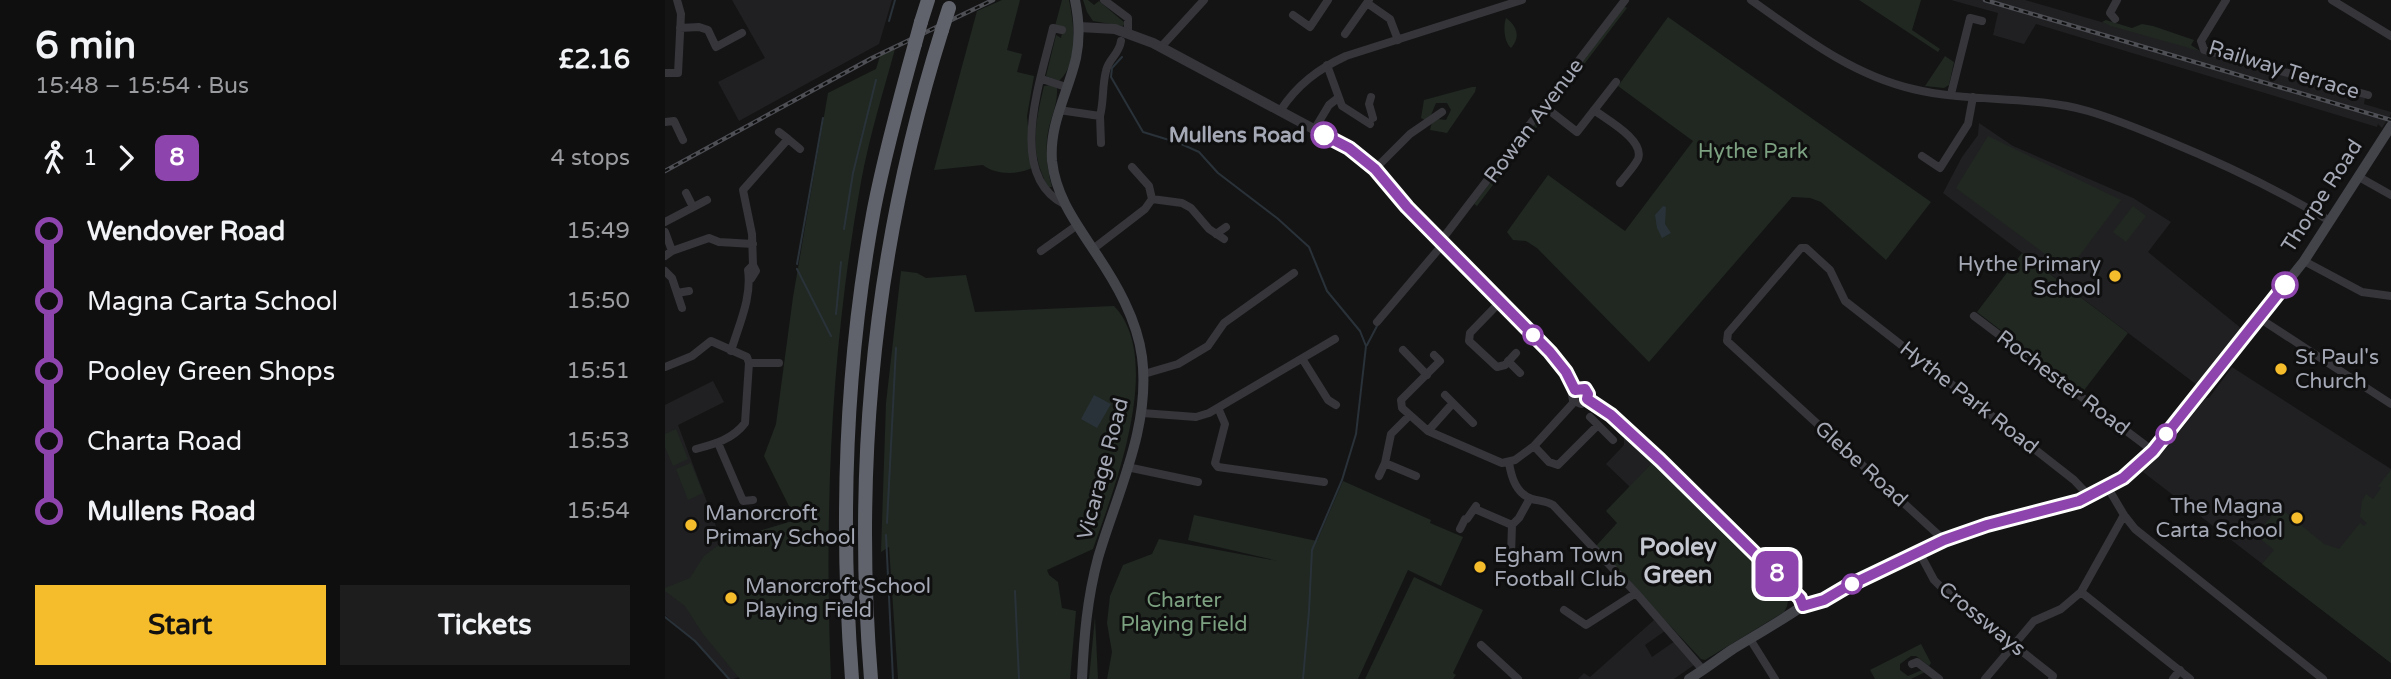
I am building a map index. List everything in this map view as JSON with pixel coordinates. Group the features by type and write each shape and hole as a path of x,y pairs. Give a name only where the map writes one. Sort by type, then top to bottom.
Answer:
{"highway":[{"path":"852,679 845,593 849,392 874,207 928,0"},
{"path":"871,679 865,579 865,514 874,353 889,243 903,171 920,100 950,4"}],"main road":[{"name":"Vicarage Road","path":"1075,0 1079,27 1076,58 1059,110 1053,140 1055,177 1064,204 1113,280 1129,313 1138,337 1144,374 1142,413 1088,598 1081,679"},
{"name":"Thorpe Road","path":"1689,679 1803,606 1824,600 1944,540 1987,525 2063,507 2091,496 2134,470 2153,451 2304,261 2391,126"}],"street":[{"path":"665,73 678,73 681,14 677,0"},
{"path":"1104,0 1128,18 1128,32"},
{"path":"1161,47 1204,0"},
{"path":"1293,15 1310,27 1328,0"},
{"path":"1280,111 1298,87 1327,65 1346,56 1398,40 1465,14 1522,0"},
{"name":"Rowan Avenue","path":"1377,322 1442,243 1626,0"},
{"path":"1751,0 1825,52 1883,81 1915,90 2051,103 2086,110 2117,120 2284,193 2330,221"},
{"path":"2115,19 2111,13 2117,0"},
{"name":"Railway Terrace","path":"2226,0 2200,44 2204,50 2368,95"},
{"path":"2332,0 2391,36"},
{"path":"1345,34 1368,1 1390,19 1398,40"},
{"path":"1951,94 1971,18 1982,21"},
{"path":"680,28 699,27 708,30 716,47 742,33"},
{"path":"1079,27 1104,27 1128,32 1349,148 1375,169 1442,243 1557,360 1575,395"},
{"name":"Vicarage Road","path":"1062,30 1053,28 1030,138 1034,167 1051,194 1064,204"},
{"path":"1101,143 1100,116 1105,97 1106,69 1119,51 1121,41"},
{"path":"1327,65 1342,106 1353,113 1372,121 1370,101 1356,108 1353,113"},
{"path":"1042,79 1066,87"},
{"path":"1545,107 1577,132 1616,82"},
{"path":"1922,156 1940,168 1969,124 1973,97"},
{"path":"1317,125 1329,105 1338,98"},
{"path":"1059,110 1100,116"},
{"path":"1594,110 1637,145 1637,160 1620,183"},
{"path":"1375,169 1411,134 1442,112"},
{"path":"665,122 674,121 683,140"},
{"path":"779,132 800,149"},
{"path":"731,351 747,301 751,279 748,270 753,265 753,244 743,190 789,139"},
{"path":"1093,249 1145,209 1152,199 1149,186 1132,167"},
{"path":"2359,177 2391,195"},
{"path":"686,193 693,207"},
{"path":"1152,199 1182,203 1191,208 1209,229 1220,237 1226,227"},
{"path":"665,222 707,200"},
{"path":"1044,245 1076,226"},
{"path":"665,232 669,253 702,242 710,246 719,242 753,244"},
{"name":"Glebe Road","path":"1845,301 1830,270 1806,248 1801,247 1728,332 1727,341 1944,540"},
{"path":"2304,261 2362,292 2391,296"},
{"path":"665,271 672,278 682,308"},
{"path":"1144,374 1178,364 1208,346 1224,323 1294,273"},
{"path":"677,293 689,291"},
{"name":"Hythe Park Road","path":"1845,301 2091,496"},
{"path":"1500,302 1469,337 1470,342 1493,365 1501,367 1516,353"},
{"name":"Rochester Road","path":"1974,316 2153,451"},
{"path":"2259,318 2391,404"},
{"path":"665,367 692,356 708,342 715,342 747,357 751,406 745,423 739,431 718,443 696,449"},
{"path":"1142,413 1196,417 1219,410 1333,345"},
{"path":"1403,350 1427,374"},
{"path":"1434,355 1440,361 1401,400 1402,408 1428,431 1496,462 1509,462 1534,446 1575,395 1585,389 1587,399 1611,415 1660,460 1791,588 1803,606"},
{"path":"1303,360 1328,400 1336,405"},
{"path":"1508,361 1520,373"},
{"path":"749,363 779,363"},
{"path":"1445,395 1473,423"},
{"path":"1428,431 1453,403"},
{"path":"1219,410 1224,424 1215,463 1218,467 1324,481"},
{"path":"1379,476 1385,463 1391,434 1409,416"},
{"path":"1590,417 1613,440"},
{"path":"1534,446 1549,463 1558,465 1598,425"},
{"path":"718,443 743,501 753,500"},
{"path":"1509,462 1514,483 1530,498 1553,505 1636,593 1703,670"},
{"path":"1385,463 1416,476"},
{"path":"1127,467 1198,482"},
{"path":"1176,478 1178,468"},
{"path":"2108,488 2135,528 2323,679"},
{"path":"1510,555 1512,526 1530,498"},
{"path":"1460,529 1476,506 1512,526"},
{"path":"1985,679 2033,621 2061,609 2081,592 2124,515"},
{"name":"Crossways","path":"1919,552 1934,580 2053,676 2052,679"},
{"path":"2081,592 2190,679"},
{"path":"1564,610 1586,625 1636,593"},
{"path":"1750,639 1775,679"},
{"path":"1481,645 1518,679"},
{"path":"1912,664 1917,662 1939,679"},
{"path":"2173,679 2179,670"}],"shaded area":[{"path":"732,0 892,0 879,44 739,121 718,82 765,58"},
{"path":"1951,0 2025,0 2365,98 2364,104 2391,114 2382,128 2378,124 2377,127 2036,24 2024,44 1993,35 1998,13"},
{"name":"Hythe Primary School","path":"1979,123 2013,146 2133,198 2171,222 2148,252 2242,329 2197,385 1943,193 1962,157 1978,135"},
{"path":"1663,206 1666,207 1665,224 1671,233 1662,238 1655,215"},
{"name":"The Magna Carta School","path":"2232,367 2391,469 2391,663 2143,472 2163,452 2206,398 2209,398"},
{"name":"Manorcroft Primary School","path":"713,381 724,402 678,425 722,542 796,520 798,659 733,679 728,679 702,648 665,615 665,405"},
{"path":"1094,395 1111,404 1097,428 1081,419"},
{"path":"1624,435 1651,464 1630,487 1606,464 1624,445"},
{"path":"1654,620 1665,631 1645,645 1652,657 1675,641 1694,665 1674,679 1578,679 1584,673 1590,677"}],"green space":[{"path":"1002,0 1020,0 1007,50 1022,54 1017,72 1034,76 1027,116 1032,168 1014,173 994,171 983,165 934,170 977,11"},
{"path":"1062,0 1069,0 1073,43 1070,64 1059,81 1046,76 1056,35 1061,38 1063,27 1055,26"},
{"path":"1083,0 1094,5 1099,1 1125,23 1123,26 1093,21"},
{"path":"1859,0 1921,0 1912,30 1940,49 1938,52"},
{"path":"1624,6 1627,8 1553,105 1555,97"},
{"name":"Hythe Park","path":"1668,17 1931,202 1886,260 1821,202 1792,197 1649,362 1537,248 1526,241 1513,240 1507,232 1548,175 1625,231 1693,141 1618,86"},
{"path":"1506,18 1513,25 1517,36 1511,48 1505,34"},
{"path":"2106,20 2132,28 2142,24 2153,26 2194,40 2191,45 2200,51 2102,22"},
{"path":"895,49 864,165 836,368 829,554 831,679 740,679 703,634 685,606 665,591 665,588 690,578 704,556 723,542 796,520 764,456 776,424 793,297 828,93 876,69 880,56"},
{"path":"1945,56 1954,62 1949,85 1944,88 1925,86"},
{"path":"1044,86 1057,88 1057,94 1047,139 1047,160 1052,187 1048,187 1038,162 1035,138"},
{"path":"1476,87 1475,92 1447,133 1430,130 1432,122 1437,119 1446,120 1451,110 1447,103 1436,103 1431,115 1425,120 1421,118 1424,100"},
{"path":"1546,115 1477,206 1474,204 1538,120"},
{"path":"1988,136 2121,200 2068,271 1956,188"},
{"path":"2133,206 2146,216 2126,242 2113,232"},
{"path":"2022,253 2128,333 2085,389 2084,394 1977,312"},
{"path":"901,271 917,273 926,278 966,275 975,312 1114,306 1129,329 1135,358 1131,425 1093,549 1047,570 1058,582 1062,608 1076,611 1070,679 898,679 889,547 881,552 886,403"},
{"path":"676,429 688,459 673,466 665,447 665,434"},
{"path":"1643,456 1777,582 1787,595 1784,612 1705,660 1701,659 1596,546 1617,523 1606,511 1651,464"},
{"path":"691,463 703,493 688,500 676,469"},
{"path":"2391,470 2391,663 2262,564 2274,550 2256,535 2279,507 2324,544 2339,549 2360,523 2364,526 2367,523 2360,517 2362,501 2366,494 2373,499 2381,488 2378,486"},
{"name":"Charter Playing Field","path":"1343,481 1463,537 1441,586 1408,570 1358,679 1107,679 1112,652 1107,623 1110,596 1123,565 1152,554 1159,539 1278,561 1188,540 1194,515 1317,541"},
{"path":"1414,577 1483,610 1453,673 1456,675 1453,679 1365,679"},
{"path":"1095,617 1098,679 1089,679"},
{"path":"1921,644 1931,663 1929,666 1916,656 1911,656 1900,664 1900,670 1908,676 1922,670 1925,672 1911,679 1875,679 1870,670"}],"waterway":[{"path":"889,21 895,0"},
{"path":"1122,57 1112,68 1111,77 1143,132 1199,152 1218,173 1277,218 1309,247 1327,291 1360,331 1366,346 1356,434 1342,480 1312,550 1303,679"},
{"path":"844,229 853,173 876,80"},
{"path":"797,264 823,118"},
{"path":"836,314 841,262"},
{"path":"797,269 831,336"},
{"path":"1367,345 1377,326"},
{"path":"887,523 896,348"},
{"path":"886,535 893,679"},
{"path":"1015,591 1019,679"},
{"path":"665,617 695,641 729,679"}],"railway":[{"path":"665,171 872,58 993,0"},
{"path":"1985,0 2391,120"}],"bus line":[{"name":"8","path":"1324,135 1349,148 1375,169 1407,207 1550,352 1566,372 1575,390 1580,387 1585,389 1587,399 1611,415 1660,460 1800,598 1803,606 1824,600 1944,540 1987,525 2063,507 2101,492 2123,478 2153,451 2285,285"}],"place":[{"name":"Mullens Road","path":"1324,135"},
{"name":"Hythe Primary School","path":"2115,276"},
{"name":"St Paul's Church","path":"2281,369"},
{"name":"The Magna Carta School","path":"2297,518"},
{"name":"Manorcroft Primary School","path":"691,525"},
{"name":"Egham Town Football Club","path":"1480,567"},
{"name":"Manorcroft School Playing Field","path":"731,598"}],"district":[{"name":"Pooley Green","path":"1678,561"}]}
